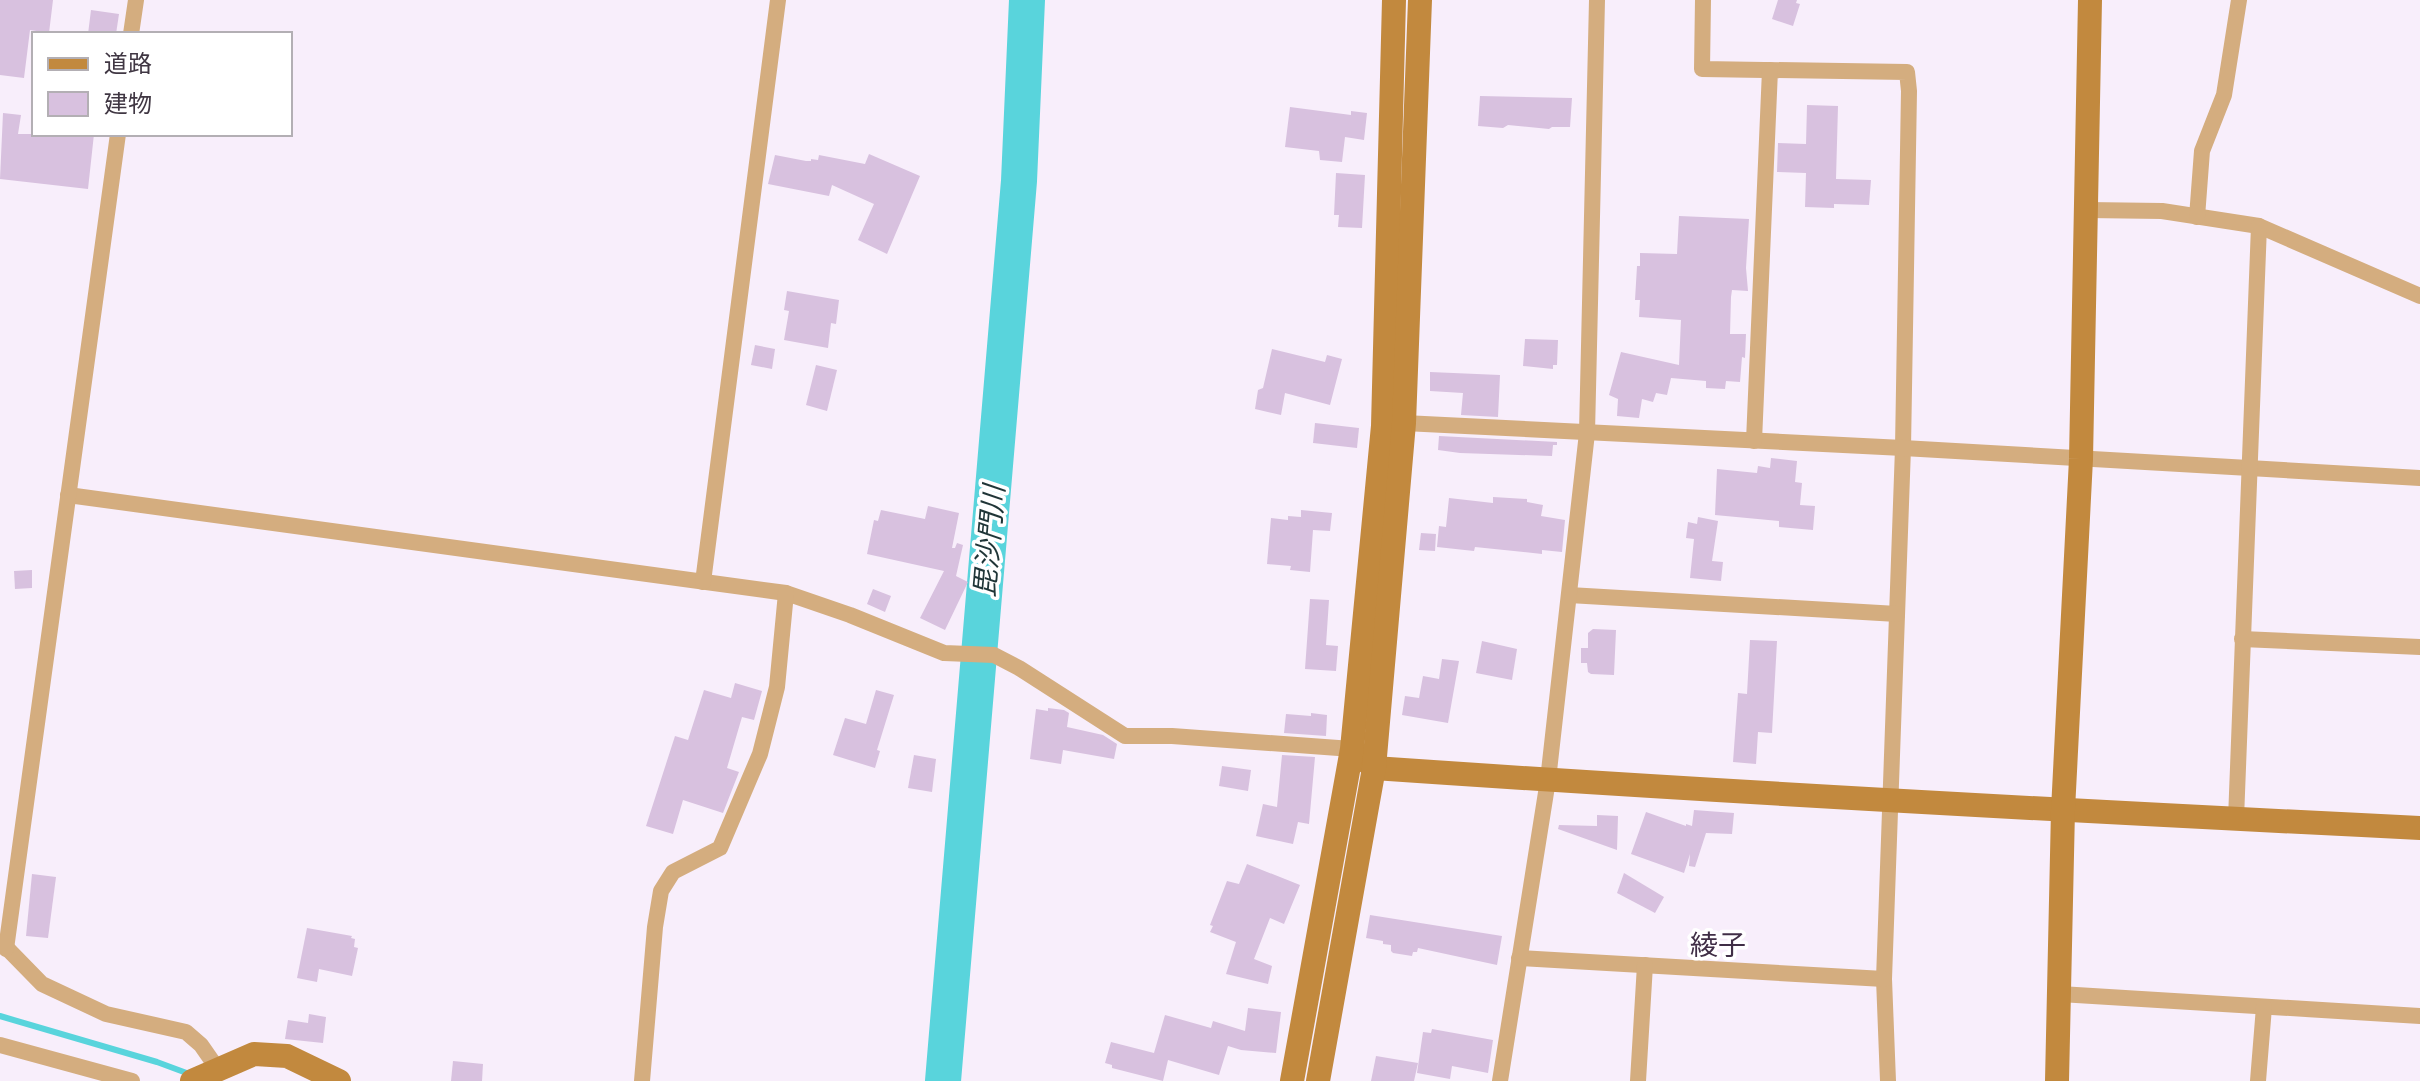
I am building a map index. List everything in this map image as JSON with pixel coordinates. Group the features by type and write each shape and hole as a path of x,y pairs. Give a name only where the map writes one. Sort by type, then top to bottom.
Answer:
{"street":[{"path":"131,32 136,0"},
{"path":"703,582 778,0"},
{"path":"1292,1081 1352,749 1383,426 1394,0"},
{"path":"1318,1081 1374,768 1404,423 1420,0"},
{"path":"1500,1081 1548,780 1587,433 1597,0"},
{"path":"1703,0 1702,69 1907,72 1903,448 1884,979 1888,1081"},
{"path":"2057,1081 2063,810 2081,459 2090,0"},
{"path":"2197,217 2202,151 2224,95 2239,0"},
{"path":"1754,441 1770,70"},
{"path":"118,136 3,945 42,984 106,1014 186,1032 201,1045 217,1068"},
{"path":"2087,210 2162,211 2259,226 2420,296"},
{"path":"2236,819 2259,226"},
{"path":"1404,423 2420,478"},
{"path":"68,495 786,593 944,653 994,655 1125,736 1172,736 1352,749 1374,768 2063,810 2420,828"},
{"path":"642,1081 661,891 673,872 720,848 760,754 777,687 786,593"},
{"path":"1569,595 1897,614"},
{"path":"2242,639 2420,647"},
{"path":"1519,958 1884,979"},
{"path":"1638,1081 1645,965"},
{"path":"2060,994 2420,1016"},
{"path":"2258,1081 2264,1007"},
{"path":"0,1045 132,1081"},
{"path":"192,1081 254,1054 287,1056 339,1081"}],"building":[{"path":"0,0 53,0 49,32 30,30 24,78 0,75"},
{"path":"1778,0 1797,0 1796,3 1800,4 1793,26 1772,19"},
{"path":"91,10 119,14 116,32 88,32"},
{"path":"1480,96 1572,98 1570,127 1478,126"},
{"path":"1807,105 1838,106 1836,179 1871,180 1869,205 1805,207 1806,173 1777,172 1778,143 1806,144"},
{"path":"1290,107 1351,115 1351,111 1367,113 1364,140 1345,137 1342,162 1320,160 1319,151 1285,147"},
{"path":"3,113 21,115 18,134 94,136 88,189 0,179"},
{"path":"869,154 920,176 887,254 858,240 874,204 832,185 829,196 768,184 775,155 811,161 818,160 819,155 865,164"},
{"path":"1336,173 1365,175 1362,228 1338,227 1339,215 1334,215"},
{"path":"1679,216 1749,219 1748,291 1732,290 1731,297 1730,334 1746,334 1740,382 1726,381 1725,389 1706,388 1706,381 1671,378 1667,395 1656,393 1653,402 1642,399 1639,418 1617,416 1618,399 1609,395 1621,352 1679,365 1681,320 1639,317 1640,300 1635,300 1640,253 1677,254"},
{"path":"787,291 839,300 836,324 831,323 828,348 784,340 789,311 784,310"},
{"path":"1525,339 1558,340 1557,365 1553,365 1553,369 1523,366"},
{"path":"755,345 775,349 772,369 751,365"},
{"path":"1272,349 1325,362 1327,355 1342,359 1330,405 1285,393 1281,415 1255,409"},
{"path":"816,365 837,370 827,411 806,405"},
{"path":"1430,372 1500,375 1498,417 1461,415 1463,393 1430,391"},
{"path":"1315,423 1359,428 1357,448 1313,443"},
{"path":"1439,436 1557,442 1557,445 1553,445 1552,456 1460,453 1438,450"},
{"path":"1771,458 1797,461 1795,482 1802,483 1800,505 1815,506 1813,530 1779,527 1779,521 1715,515 1717,469 1757,473 1758,466 1770,468"},
{"path":"1493,497 1527,499 1527,502 1543,505 1541,516 1565,520 1562,552 1542,550 1542,554 1475,547 1474,551 1437,547 1439,526 1446,527 1449,498 1493,503"},
{"path":"928,506 959,513 952,548 957,543 963,545 956,576 968,582 945,630 920,618 944,571 867,554 874,520 878,521 881,510 925,519"},
{"path":"1301,510 1332,513 1330,531 1313,530 1310,572 1290,570 1291,566 1267,564 1271,518 1288,520 1288,516 1301,517"},
{"path":"1698,517 1718,521 1712,561 1723,562 1721,581 1690,578 1694,539 1686,538 1688,522 1697,524"},
{"path":"1421,533 1436,534 1435,551 1419,550"},
{"path":"32,570 32,588 15,589 14,571"},
{"path":"873,589 891,596 885,612 867,604"},
{"path":"1310,599 1329,600 1326,645 1338,646 1336,671 1305,669"},
{"path":"1593,629 1616,630 1614,675 1591,674 1587,663 1581,663 1581,648 1588,648 1588,633"},
{"path":"1750,640 1777,641 1772,733 1758,732 1756,764 1733,762 1738,693 1747,694"},
{"path":"1482,641 1517,649 1512,680 1476,673"},
{"path":"1442,659 1459,661 1448,723 1402,715 1405,696 1419,698 1423,676 1439,679"},
{"path":"735,683 762,691 754,720 742,717 727,768 739,772 723,813 683,800 673,834 646,826 675,736 688,740 704,690 731,698"},
{"path":"876,690 894,695 877,750 880,751 875,768 833,755 845,718 866,724"},
{"path":"1048,708 1069,713 1067,727 1103,735 1117,744 1114,759 1063,750 1061,764 1030,759 1036,709 1048,711"},
{"path":"1311,713 1327,715 1326,736 1284,733 1286,714 1311,716"},
{"path":"914,755 936,759 932,792 908,788"},
{"path":"1282,755 1315,757 1309,824 1298,822 1293,844 1256,836 1263,804 1277,807"},
{"path":"1222,766 1251,770 1248,791 1219,786"},
{"path":"1694,810 1734,813 1732,834 1706,833 1695,867 1689,866 1690,854 1684,873 1631,854 1646,812 1692,826"},
{"path":"1597,815 1618,816 1617,850 1558,829 1559,825 1597,826"},
{"path":"1247,864 1300,885 1284,924 1270,918 1254,959 1272,966 1268,984 1226,974 1236,942 1210,932 1227,881 1239,884"},
{"path":"1624,873 1664,897 1655,913 1617,893"},
{"path":"32,874 56,877 48,938 26,936"},
{"path":"1370,915 1502,936 1497,965 1418,948 1412,956 1393,953 1391,945 1366,938"},
{"path":"307,928 355,939 354,947 358,948 352,976 319,969 317,982 297,978"},
{"path":"1248,1008 1281,1012 1276,1053 1228,1046 1219,1075 1168,1060 1163,1081 1112,1068 1112,1065 1105,1063 1111,1042 1154,1053 1165,1015 1211,1028 1213,1021 1245,1031"},
{"path":"309,1014 326,1017 323,1043 285,1039 288,1020 308,1023"},
{"path":"1432,1029 1493,1040 1488,1073 1452,1066 1450,1079 1417,1073 1423,1032 1431,1033"},
{"path":"1376,1056 1418,1063 1414,1081 1371,1081"},
{"path":"453,1061 483,1064 482,1081 451,1081"}],"waterway":[{"name":"毘沙門川","path":"943,1081 1019,181 1027,0"},
{"path":"0,1016 192,1075"}],"district":[{"name":"綾子","path":"1718,945"}]}
